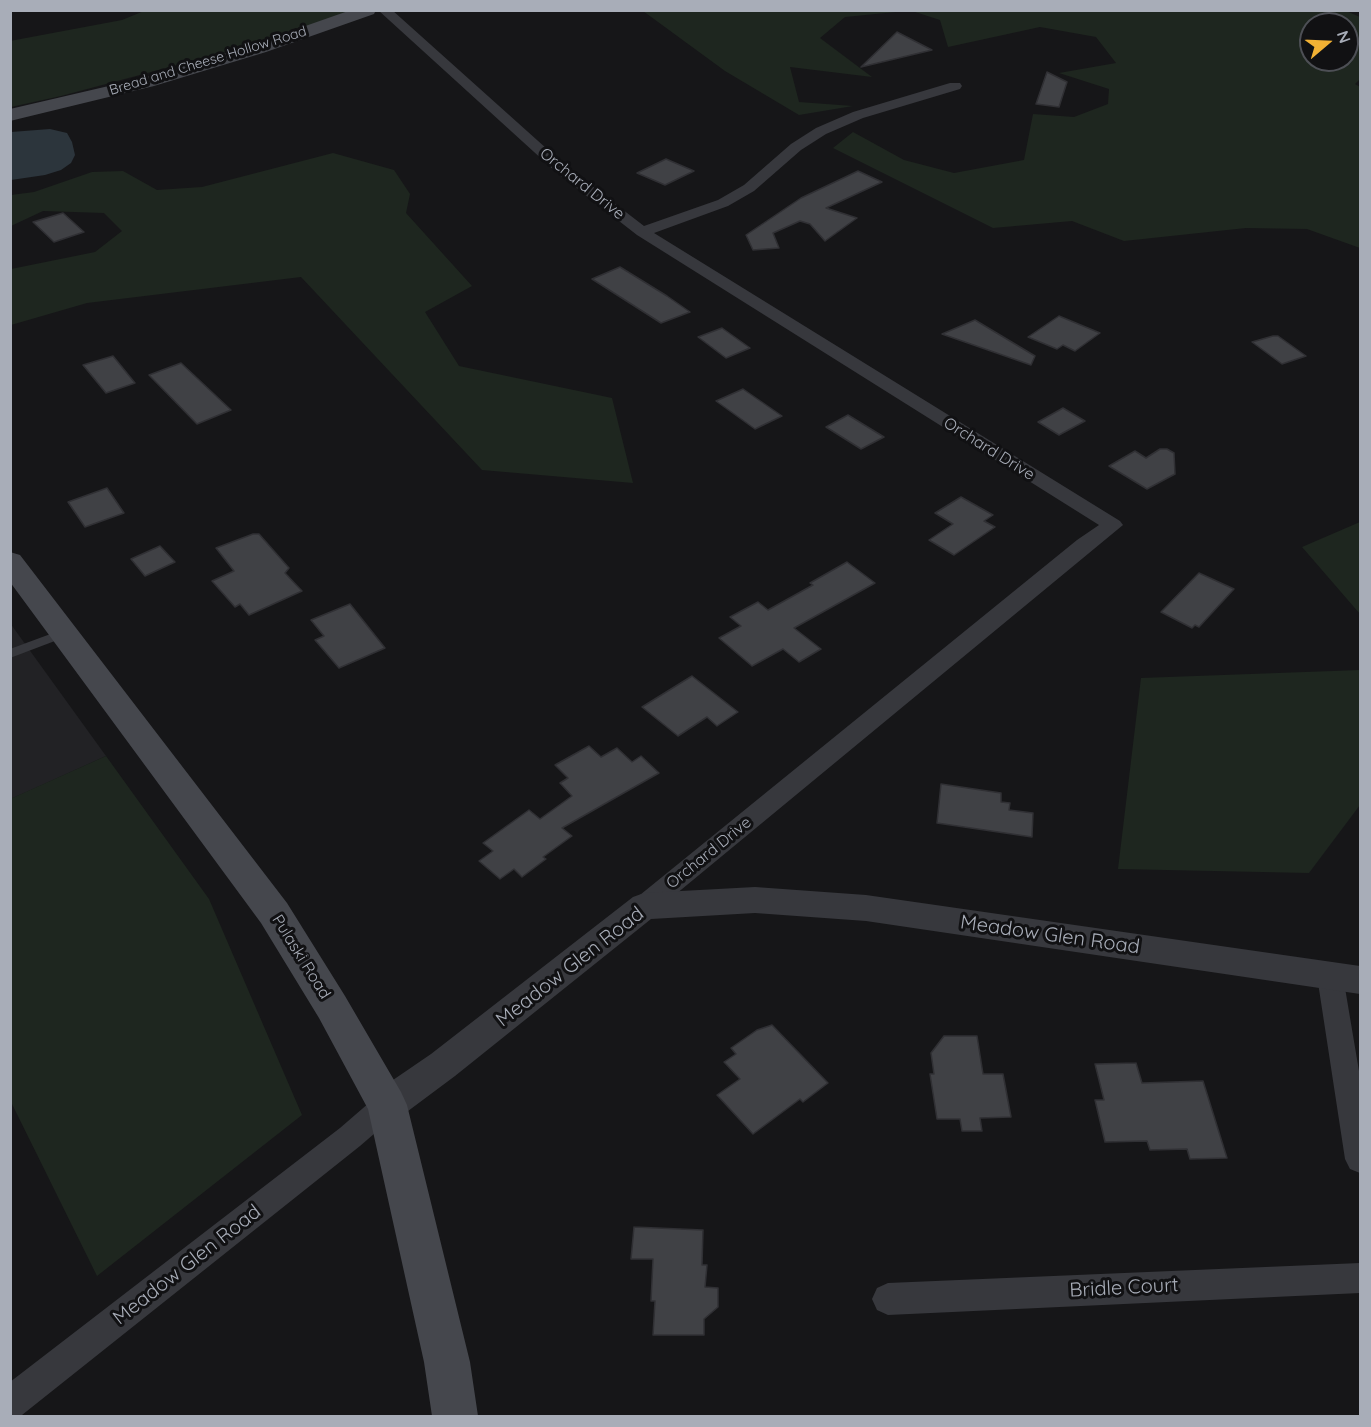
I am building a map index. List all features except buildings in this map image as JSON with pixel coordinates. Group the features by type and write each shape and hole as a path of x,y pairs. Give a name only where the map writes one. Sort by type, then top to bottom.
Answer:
{"main road":[{"name":"Bread and Cheese Hollow Road","path":"10,115 148,82 260,48 368,10"},
{"name":"Pulaski Road","path":"10,561 274,913 332,1007 387,1105 447,1362 455,1416"}],"street":[{"name":"Orchard Drive","path":"384,10 561,169 642,232 1113,525 1084,545 644,906"},
{"path":"642,232 723,202 749,188 796,147 821,131 858,116 956,86"},
{"name":"Meadow Glen Road","path":"10,1403 350,1137 387,1105 443,1065 644,906 755,900 866,908 1345,978"},
{"path":"1345,978 1360,1159"},
{"name":"Bridle Court","path":"888,1299 1360,1278"}],"lane":[{"path":"10,654 65,632"}],"shaded area":[{"path":"1344,10 1349,12 1299,12 1299,72 1359,72 1360,17 1360,79 1355,84 1360,87 1360,248 1307,229 1246,228 1124,241 1072,221 993,228 833,148 853,132 904,160 954,173 1024,160 1033,114 1074,117 1108,104 1109,89 1059,73 1116,63 1096,37 1040,27 948,47 940,20 912,11"},
{"path":"144,11 357,11 256,44 11,107 10,41 122,20"},
{"path":"643,11 906,11 845,17 820,38 872,77 790,67 799,102 853,106 799,115 725,71"},
{"path":"50,129 67,133 75,155 71,163 61,170 45,175 11,180 11,132"},
{"path":"333,153 394,170 410,194 406,213 472,286 425,312 459,366 612,398 633,483 482,470 301,277 87,303 11,325 11,269 95,252 122,231 104,213 43,211 11,226 11,195 34,192 92,172 123,171 157,190 202,187"},
{"path":"1360,522 1360,614 1302,547"},
{"path":"10,623 106,756 11,799 10,799"},
{"path":"1360,670 1360,805 1309,873 1118,869 1141,678"},
{"path":"106,756 209,899 302,1115 97,1276 11,1102 10,799"}]}
